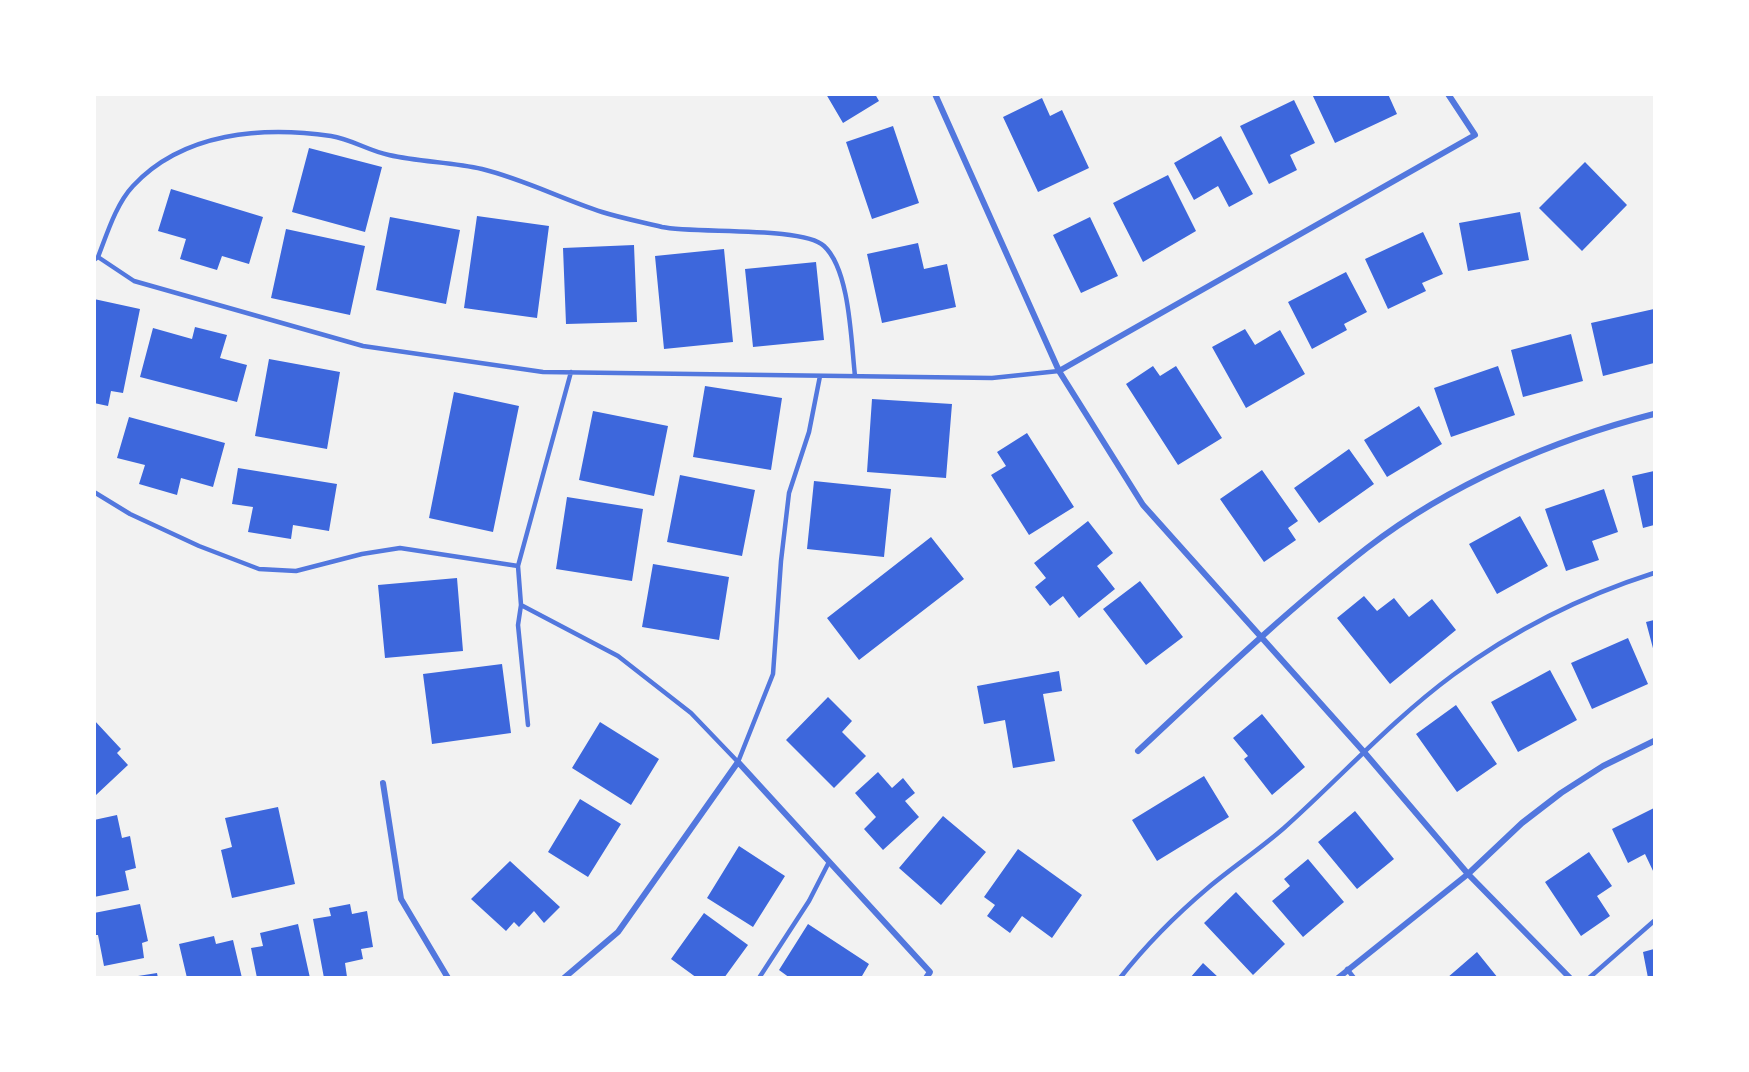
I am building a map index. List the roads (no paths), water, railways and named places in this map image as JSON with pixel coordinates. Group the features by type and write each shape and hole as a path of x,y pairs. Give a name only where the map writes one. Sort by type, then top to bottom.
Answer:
{"street":[{"path":"935,94 1059,371 1143,505 1365,752 1468,874 1570,978"},
{"path":"1059,371 1475,135 1448,94"},
{"path":"1138,751 1261,636 1368,547 1464,487 1558,444 1610,425 1654,414"},
{"path":"1338,978 1468,874 1522,823 1561,793 1603,766 1654,741"},
{"path":"564,978 618,932 738,762 928,975"},
{"path":"383,783 400,900 448,978"}],"lane":[{"path":"855,376 844,288 836,261 823,244 783,234 666,228 604,213 483,169 387,155 334,137 287,131 254,131 223,137 170,156 132,186 110,225 96,259 134,281 363,346 543,372 992,378 1059,371"},
{"path":"528,725 518,625 521,605 518,566 571,372"},
{"path":"521,605 618,656 692,713 738,762 773,674 781,561 789,493 809,432 820,376"},
{"path":"94,492 130,514 199,546 259,568 296,571 362,554 400,548 518,566"},
{"path":"1120,978 1169,923 1283,828 1452,676 1496,646 1566,607 1654,573"},
{"path":"759,978 809,901 829,862"},
{"path":"1589,978 1654,921"},
{"path":"1347,969 1354,978"}]}
